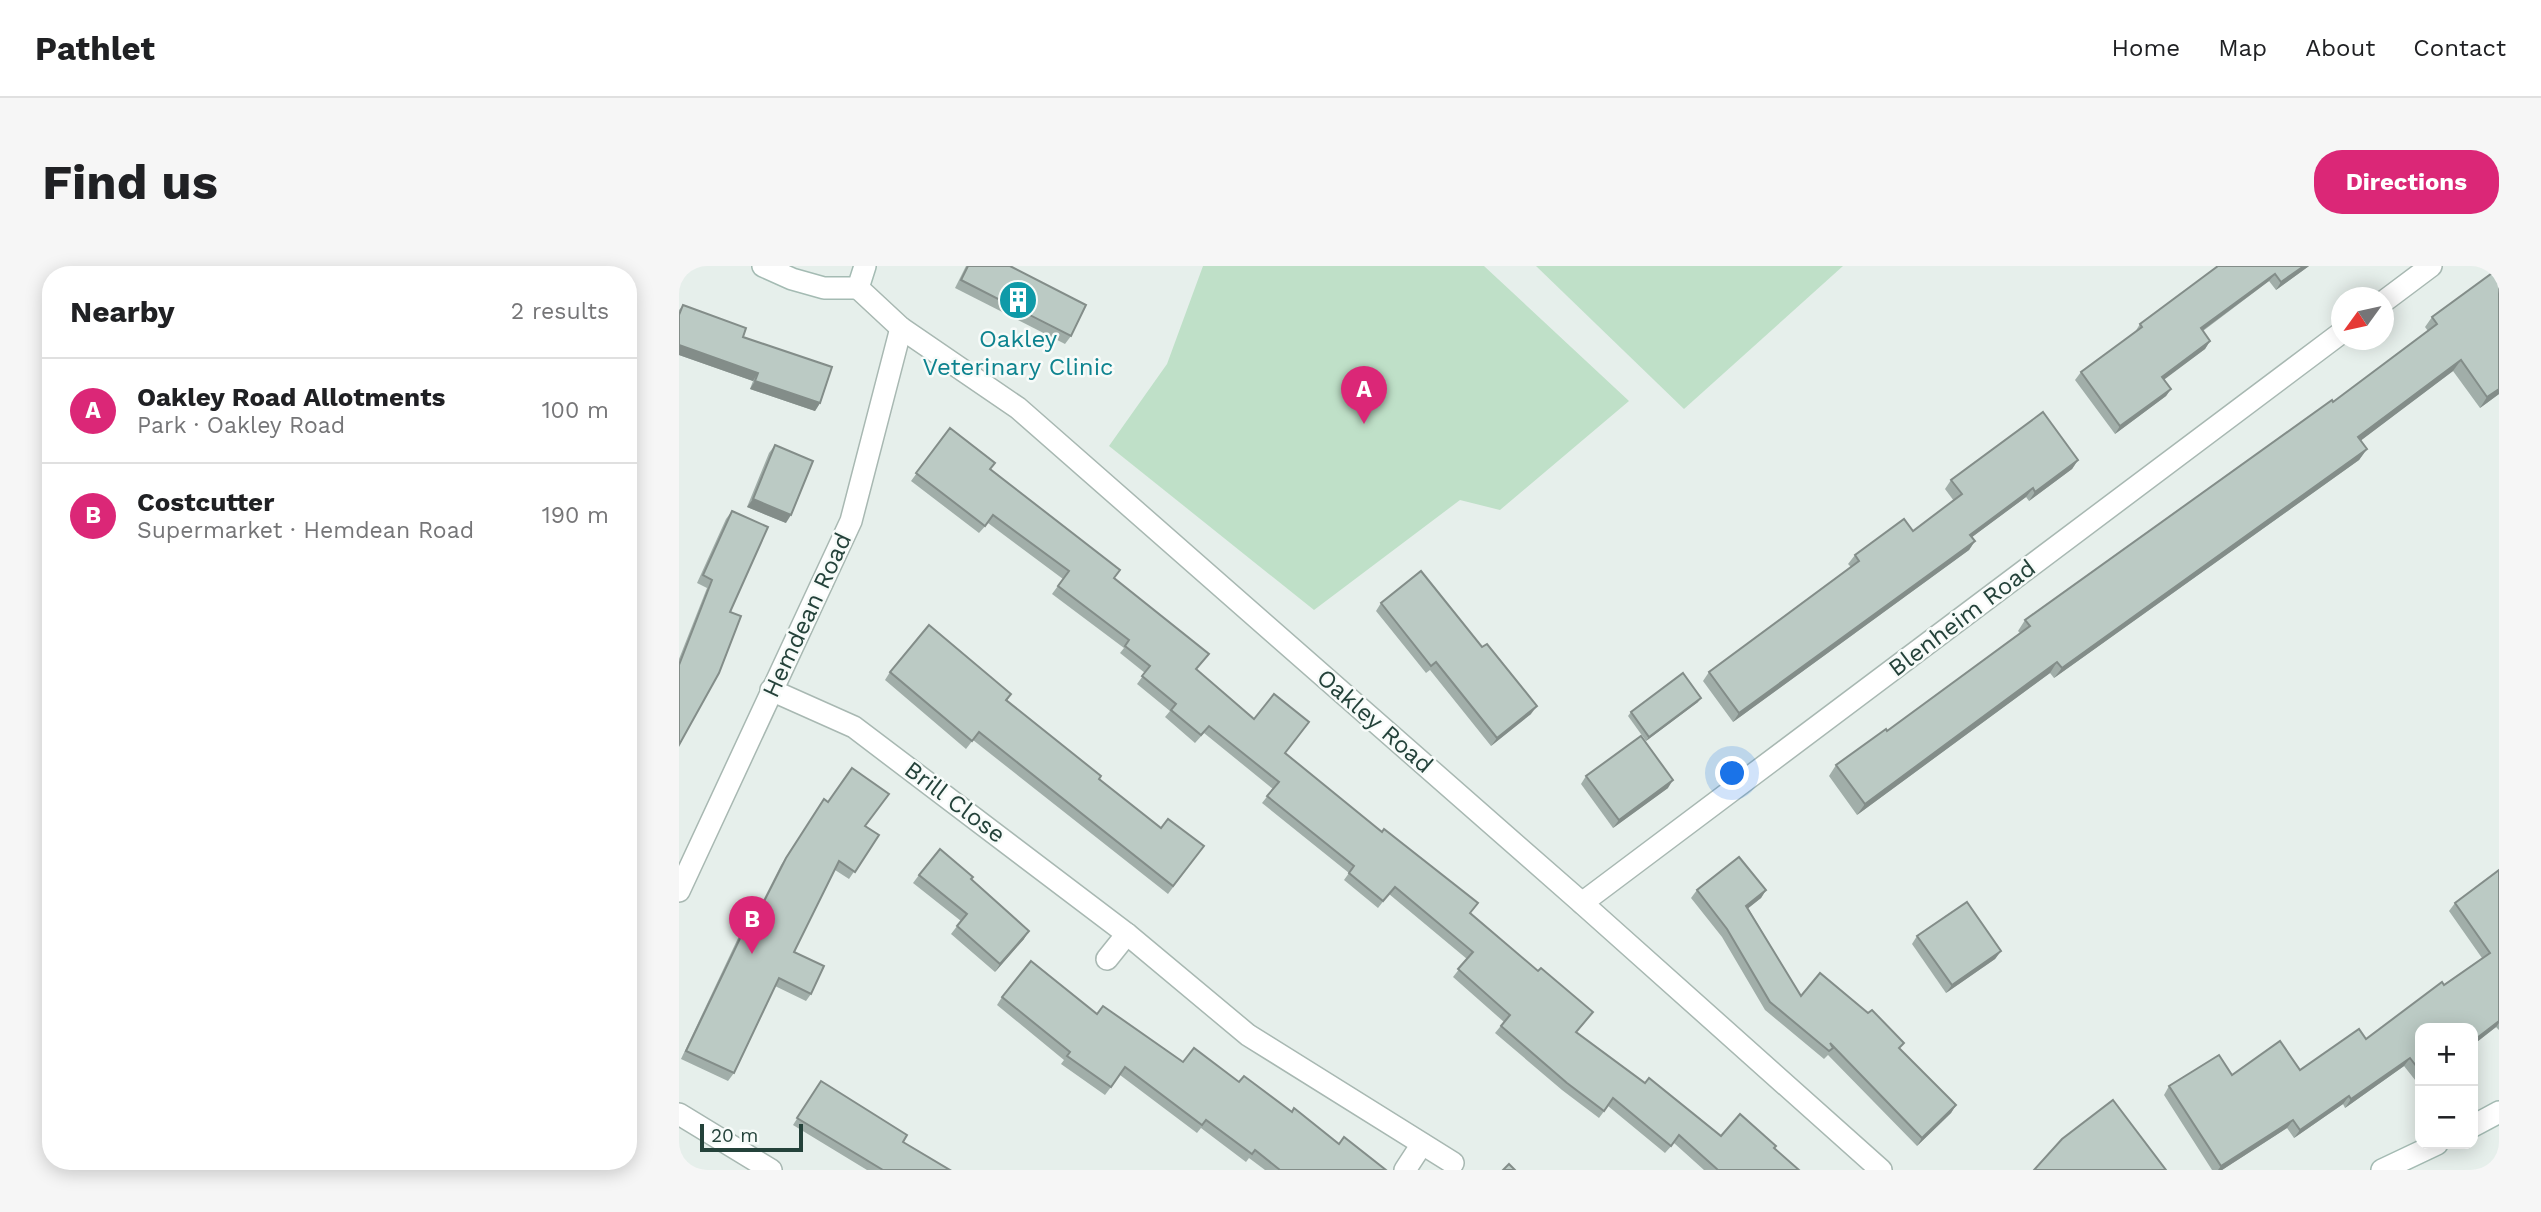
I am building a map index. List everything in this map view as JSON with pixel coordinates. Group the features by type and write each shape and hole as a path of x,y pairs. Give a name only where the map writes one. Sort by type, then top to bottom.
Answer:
{"street":[{"path":"763,266 792,279 824,288 858,288 865,266"},
{"path":"2394,294 2431,266"},
{"name":"Oakley Road","path":"858,288 901,328 1018,408 1582,903 1881,1170"},
{"name":"Hemdean Road","path":"679,891 851,521 901,328"},
{"name":"Blenheim Road","path":"1582,903 2331,341"},
{"name":"Brill Close","path":"771,690 854,727 1127,934 1248,1035 1453,1163"},
{"path":"1107,959 1127,934"},
{"path":"2478,1123 2499,1112"},
{"path":"679,1114 771,1170"},
{"path":"1405,1170 1422,1144"},
{"path":"2382,1170 2426,1149"}],"green space":[{"path":"1203,266 1484,266 1629,401 1500,510 1460,500 1314,610 1109,446 1167,364"},
{"path":"1536,266 1843,266 1684,409"}],"building":[{"name":"Oakley Veterinary Clinic","path":"968,266 1010,266 1086,305 1071,336 961,280"},
{"path":"2218,266 2304,266 2281,282 2275,274 2201,328 2210,341 2162,377 2171,389 2120,426 2081,372"},
{"path":"2499,268 2499,389 2487,397 2461,360 2358,437 2367,449 2062,668 2057,662 1865,804 1836,765 2030,626 2025,620 2332,400 2333,402 2437,324 2432,317"},
{"path":"683,305 746,328 743,337 832,367 820,403 755,381 758,373 679,345 679,315"},
{"path":"2043,412 2078,460 2035,492 2033,488 1970,535 1975,541 1739,713 1709,672 1859,561 1855,555 1904,519 1913,531 1962,494 1951,480"},
{"path":"950,428 995,463 990,469 1120,570 1114,578 1209,654 1196,669 1254,719 1274,694 1309,722 1285,753 1382,832 1384,829 1478,903 1470,913 1538,971 1541,968 1593,1012 1576,1032 1645,1083 1649,1078 1721,1136 1740,1114 1799,1170 1718,1170 1679,1135 1671,1146 1613,1098 1604,1111 1501,1026 1510,1015 1458,969 1473,952 1395,887 1383,901 1349,873 1354,866 1267,796 1279,782 1209,726 1201,735 1171,710 1176,704 1142,676 1150,666 1125,646 1129,640 1058,586 1069,571 993,515 985,526 916,473"},
{"path":"775,445 813,461 791,515 753,499"},
{"path":"732,511 768,527 730,612 741,616 719,673 679,745 679,665 712,580 703,575"},
{"path":"1421,571 1482,647 1487,644 1537,706 1497,738 1436,662 1431,666 1381,603"},
{"path":"929,625 1011,694 1006,700 1101,776 1099,779 1161,828 1168,819 1204,846 1173,886 979,732 972,741 890,672"},
{"path":"1683,673 1701,698 1649,737 1631,712"},
{"path":"1641,736 1673,780 1619,820 1586,776"},
{"path":"852,768 889,794 865,826 879,835 855,872 839,861 794,952 824,966 811,994 779,978 734,1073 686,1051 745,928 749,931 786,858 824,799 828,802"},
{"path":"940,849 1029,931 1000,964 957,926 967,914 919,875"},
{"path":"1739,857 1766,890 1746,906 1801,996 1820,973 1868,1013 1872,1010 1904,1043 1899,1048 1956,1105 1922,1138 1830,1043 1833,1048 1829,1051 1770,1002 1727,929 1697,890"},
{"path":"2499,870 2499,1021 2478,1037 2478,1023 2415,1023 2415,1064 2410,1058 2300,1130 2293,1120 2221,1166 2169,1086 2219,1055 2232,1075 2280,1041 2300,1070 2359,1029 2366,1039 2442,982 2444,985 2490,953 2455,903"},
{"path":"1967,902 2001,951 1952,985 1917,936"},
{"path":"1031,961 1097,1014 1103,1006 1183,1062 1194,1048 1239,1082 1244,1076 1292,1112 1294,1108 1339,1144 1344,1137 1386,1170 1280,1170 1255,1150 1252,1154 1206,1120 1202,1125 1125,1067 1111,1087 1067,1056 1070,1052 1002,997"},
{"path":"821,1081 907,1135 903,1142 950,1170 883,1170 797,1118"},
{"path":"2113,1100 2166,1170 2034,1170 2062,1139"},
{"path":"1509,1164 1515,1170 1503,1170"}],"place":[{"name":"Oakley Veterinary Clinic","path":"1018,300"},
{"name":"Oakley Road Allotments","path":"1364,424"},
{"name":"Costcutter","path":"752,954"}]}
